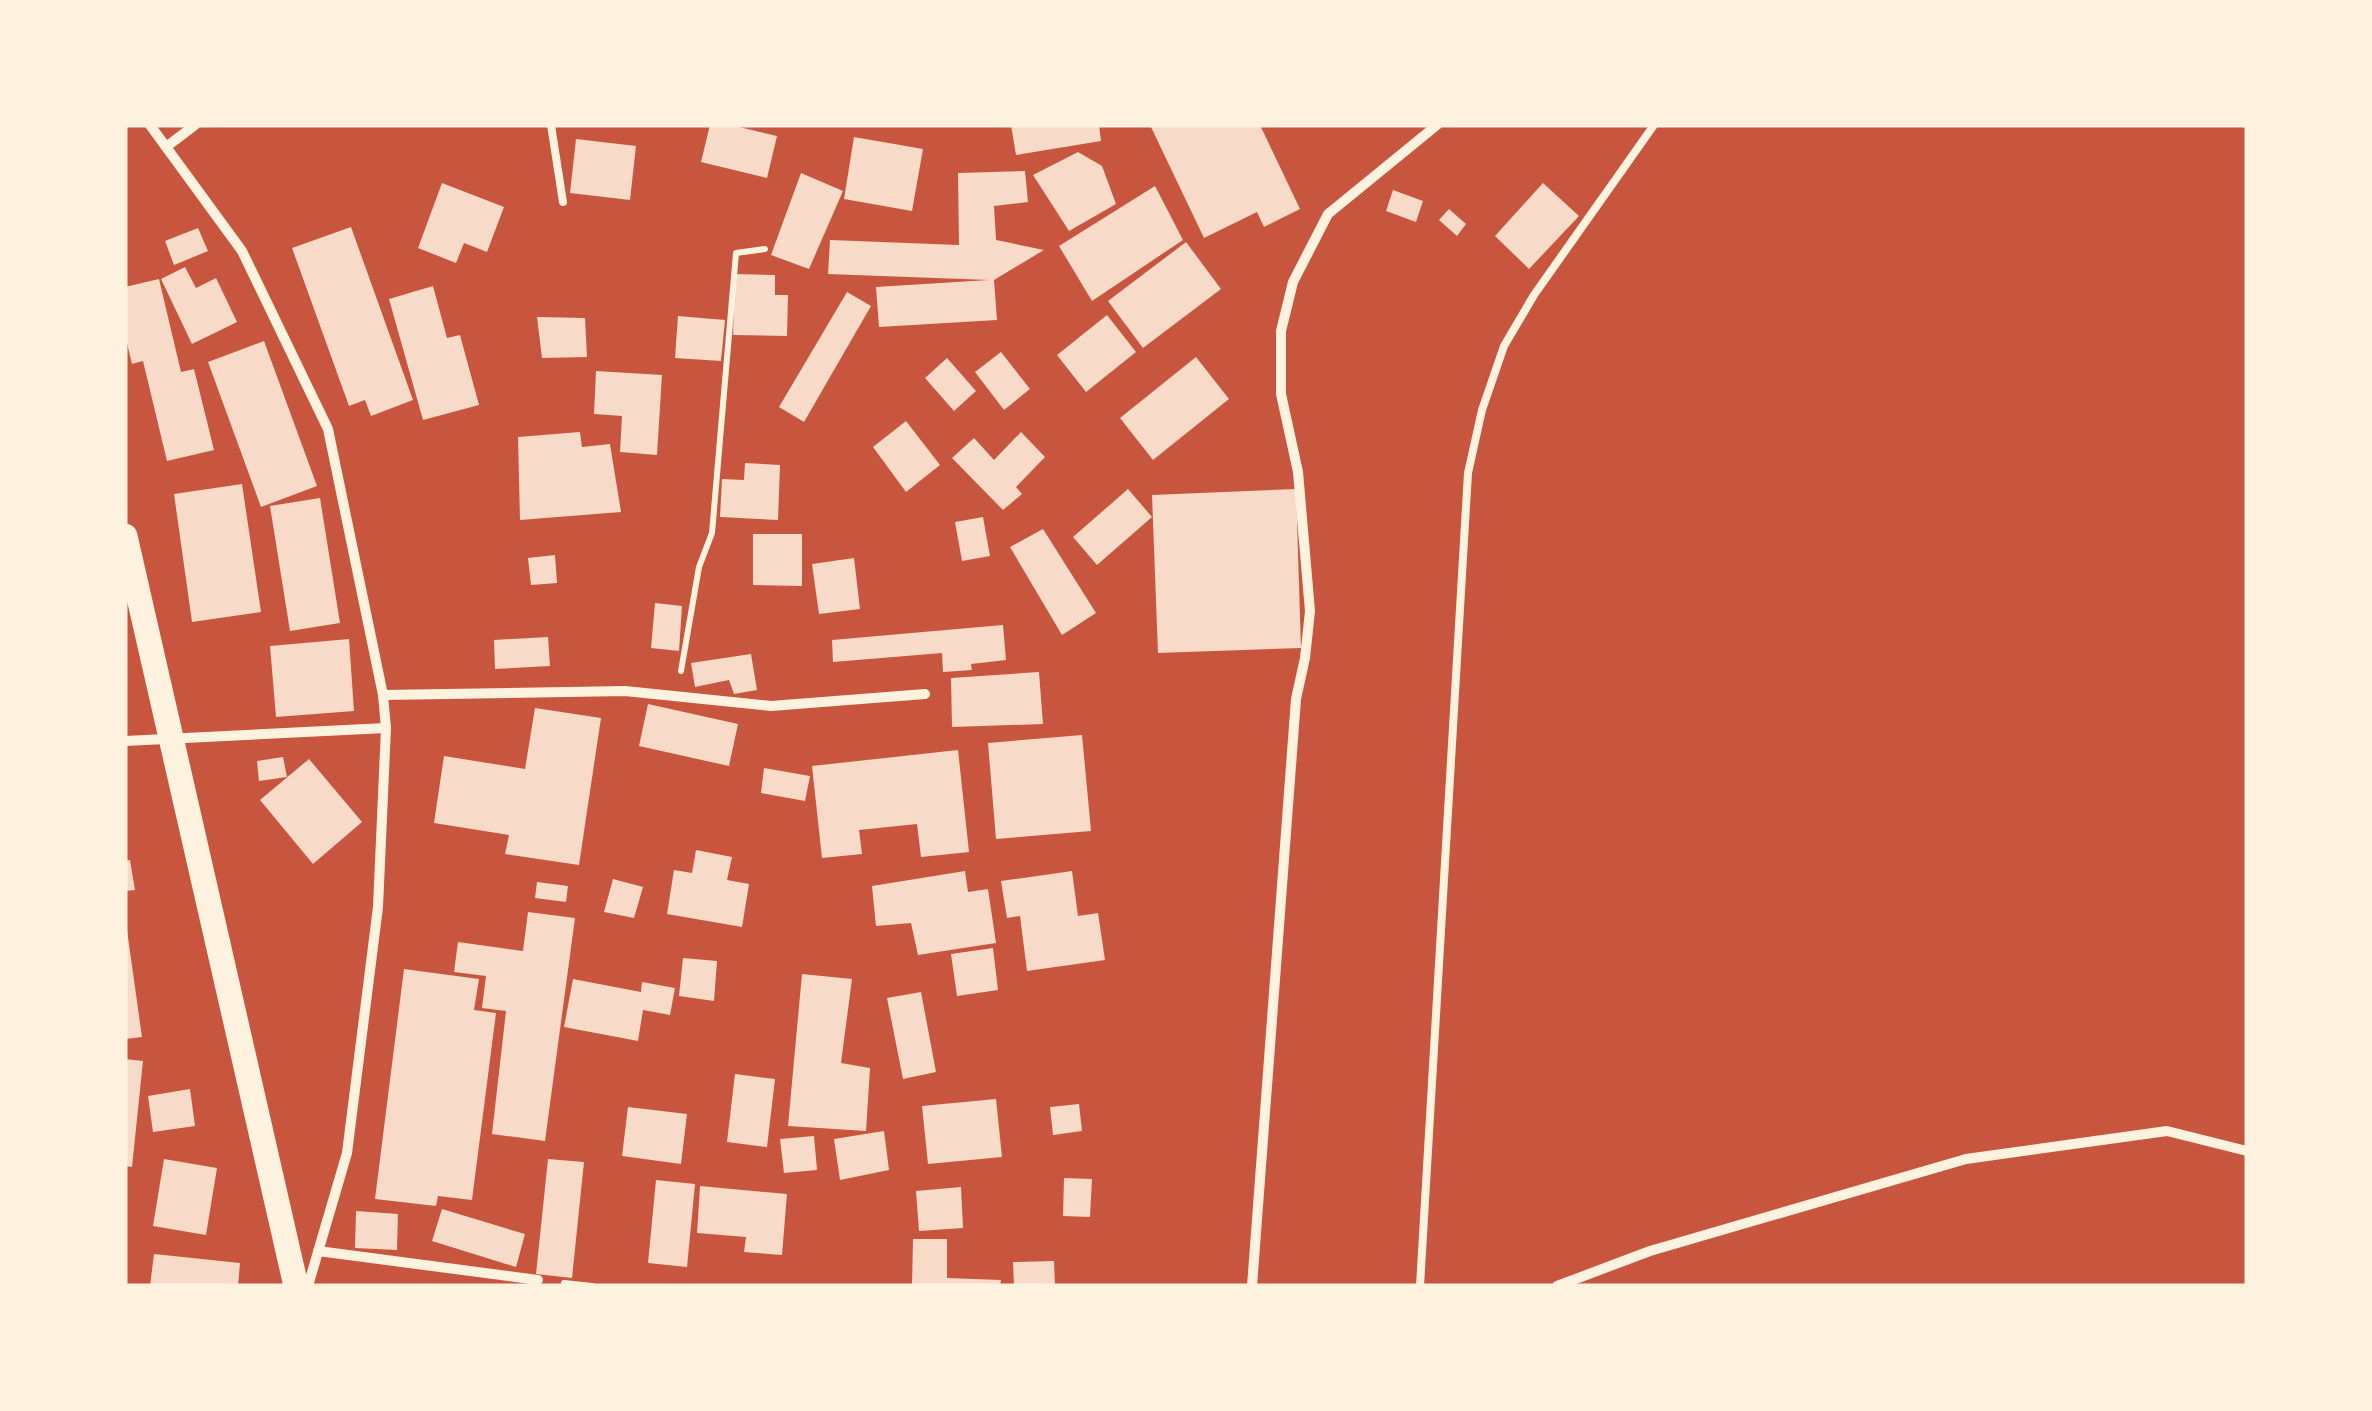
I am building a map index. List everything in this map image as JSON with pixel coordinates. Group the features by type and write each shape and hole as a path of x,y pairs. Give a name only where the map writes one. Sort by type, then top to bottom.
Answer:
{"main road":[{"path":"125,536 296,1286"}],"street":[{"path":"150,125 242,251 328,429 382,695 386,728 378,908 347,1153 308,1286"},
{"path":"166,147 195,125"},
{"path":"1252,1286 1296,700 1310,611 1298,472 1282,394 1281,331 1293,282 1328,214 1437,125"},
{"path":"382,695 625,691 771,706 925,694"},
{"path":"125,741 386,728"},
{"path":"1557,1286 1650,1252 1966,1158 2168,1132 2247,1152"},
{"path":"318,1251 538,1280"}],"lane":[{"path":"551,125 563,202"},
{"path":"1420,1286 1468,473 1482,410 1504,346 1534,295 1654,125"}],"path":[{"path":"677,696 699,567 712,533 736,253 765,249"}],"building":[{"path":"710,125 731,125 777,136 767,178 701,162"},
{"path":"1011,125 1099,125 1101,141 1016,155"},
{"path":"1150,125 1260,125 1300,209 1264,227 1257,212 1204,238"},
{"path":"854,137 923,149 912,211 844,199"},
{"path":"576,139 636,146 630,200 570,193"},
{"path":"1078,152 1102,166 1116,204 1069,231 1033,175"},
{"path":"1025,171 1028,202 994,206 996,240 1044,250 994,280 997,320 879,327 876,287 989,280 828,274 830,240 959,245 958,173"},
{"path":"801,173 843,191 809,269 771,255"},
{"path":"442,183 504,207 487,252 464,243 456,263 418,248"},
{"path":"1543,183 1579,216 1529,269 1495,236"},
{"path":"1155,186 1183,240 1092,301 1059,246"},
{"path":"1393,190 1423,201 1416,222 1386,211"},
{"path":"1449,209 1466,224 1457,236 1439,220"},
{"path":"351,227 413,400 371,416 365,400 349,406 292,248"},
{"path":"198,228 208,251 174,265 165,241"},
{"path":"1186,242 1221,289 1143,348 1108,301"},
{"path":"185,267 196,288 216,278 237,322 192,344 161,279"},
{"path":"735,274 775,275 775,295 788,295 787,336 733,335"},
{"path":"159,279 181,372 194,369 214,450 167,461 143,361 132,364 125,335 125,287"},
{"path":"433,286 447,338 460,335 479,405 423,420 389,299"},
{"path":"847,292 871,306 804,422 779,407"},
{"path":"1107,315 1136,352 1086,392 1057,355"},
{"path":"678,316 725,320 721,361 675,358"},
{"path":"537,317 585,318 587,357 542,358"},
{"path":"264,341 317,486 261,507 208,362"},
{"path":"1001,352 1030,389 1004,410 975,372"},
{"path":"1196,357 1229,399 1153,460 1120,418"},
{"path":"947,358 976,391 954,411 925,378"},
{"path":"596,371 662,375 657,455 620,452 622,416 594,414"},
{"path":"906,421 940,465 906,492 873,447"},
{"path":"580,432 582,447 610,444 621,512 520,520 518,437"},
{"path":"1021,432 1045,457 1016,487 1022,494 1003,510 952,458 974,438 994,460"},
{"path":"745,463 780,465 778,520 720,517 722,479 744,480"},
{"path":"242,484 261,612 192,622 174,494"},
{"path":"1128,489 1152,517 1097,565 1073,537"},
{"path":"1296,489 1301,648 1158,653 1152,495"},
{"path":"320,498 340,623 290,631 270,506"},
{"path":"983,517 990,556 962,561 955,522"},
{"path":"1043,529 1096,613 1062,635 1010,547"},
{"path":"753,534 802,534 802,586 753,585"},
{"path":"555,555 557,583 531,585 528,558"},
{"path":"854,558 860,609 819,614 812,564"},
{"path":"655,603 682,606 679,651 651,648"},
{"path":"1003,625 1006,660 971,664 972,670 943,672 942,653 833,662 832,640"},
{"path":"548,637 550,666 495,669 494,640"},
{"path":"349,639 354,711 276,717 270,646"},
{"path":"751,654 757,690 734,694 729,680 695,687 691,663"},
{"path":"1039,672 1043,724 952,727 951,678"},
{"path":"648,704 738,724 729,766 639,746"},
{"path":"535,708 601,718 579,865 505,854 509,835 434,823 444,756 525,769"},
{"path":"1082,735 1091,831 996,839 988,743"},
{"path":"958,750 969,852 921,857 917,824 859,830 862,854 822,858 812,766"},
{"path":"283,757 287,777 259,781 257,761"},
{"path":"309,759 362,822 313,864 260,800"},
{"path":"764,768 810,776 805,801 761,793"},
{"path":"696,850 732,857 727,880 749,884 742,927 667,914 674,870 692,873"},
{"path":"130,860 135,890 125,891 125,861"},
{"path":"965,871 968,892 988,889 996,943 918,955 911,923 876,926 872,886"},
{"path":"1072,871 1078,916 1098,913 1105,960 1027,971 1020,916 1007,918 1001,881"},
{"path":"613,879 643,887 634,918 604,912"},
{"path":"537,882 568,886 566,902 535,898"},
{"path":"528,912 575,918 545,1141 492,1134 506,1011 482,1008 486,976 454,972 458,942 523,951"},
{"path":"125,916 142,1037 125,1039"},
{"path":"993,948 998,990 957,996 951,954"},
{"path":"683,958 717,961 714,1001 679,996"},
{"path":"404,969 479,979 474,1010 496,1013 472,1200 438,1196 436,1206 375,1199"},
{"path":"802,974 852,979 841,1063 870,1068 866,1131 788,1126"},
{"path":"573,979 641,992 642,982 675,988 670,1015 643,1010 638,1041 564,1027"},
{"path":"921,992 936,1072 903,1079 887,998"},
{"path":"125,1059 143,1061 132,1167 125,1166"},
{"path":"735,1074 775,1079 767,1147 727,1142"},
{"path":"190,1089 195,1126 153,1132 148,1096"},
{"path":"996,1099 1002,1157 928,1164 922,1106"},
{"path":"1079,1104 1082,1131 1053,1135 1050,1107"},
{"path":"628,1107 687,1114 681,1164 622,1156"},
{"path":"884,1131 889,1170 840,1180 834,1139"},
{"path":"814,1136 817,1170 784,1173 780,1139"},
{"path":"164,1159 217,1168 206,1235 153,1226"},
{"path":"548,1159 584,1162 572,1278 536,1274"},
{"path":"1064,1178 1092,1179 1090,1217 1063,1216"},
{"path":"656,1180 695,1184 687,1267 648,1263"},
{"path":"700,1186 787,1194 782,1255 744,1252 746,1237 697,1233"},
{"path":"961,1187 963,1228 919,1231 916,1191"},
{"path":"442,1209 525,1234 516,1267 432,1241"},
{"path":"356,1211 398,1214 397,1250 355,1248"},
{"path":"913,1239 947,1239 947,1278 1001,1280 1000,1286 912,1286"},
{"path":"154,1254 240,1263 238,1286 150,1286"},
{"path":"1054,1261 1055,1286 1014,1286 1013,1262"}]}
